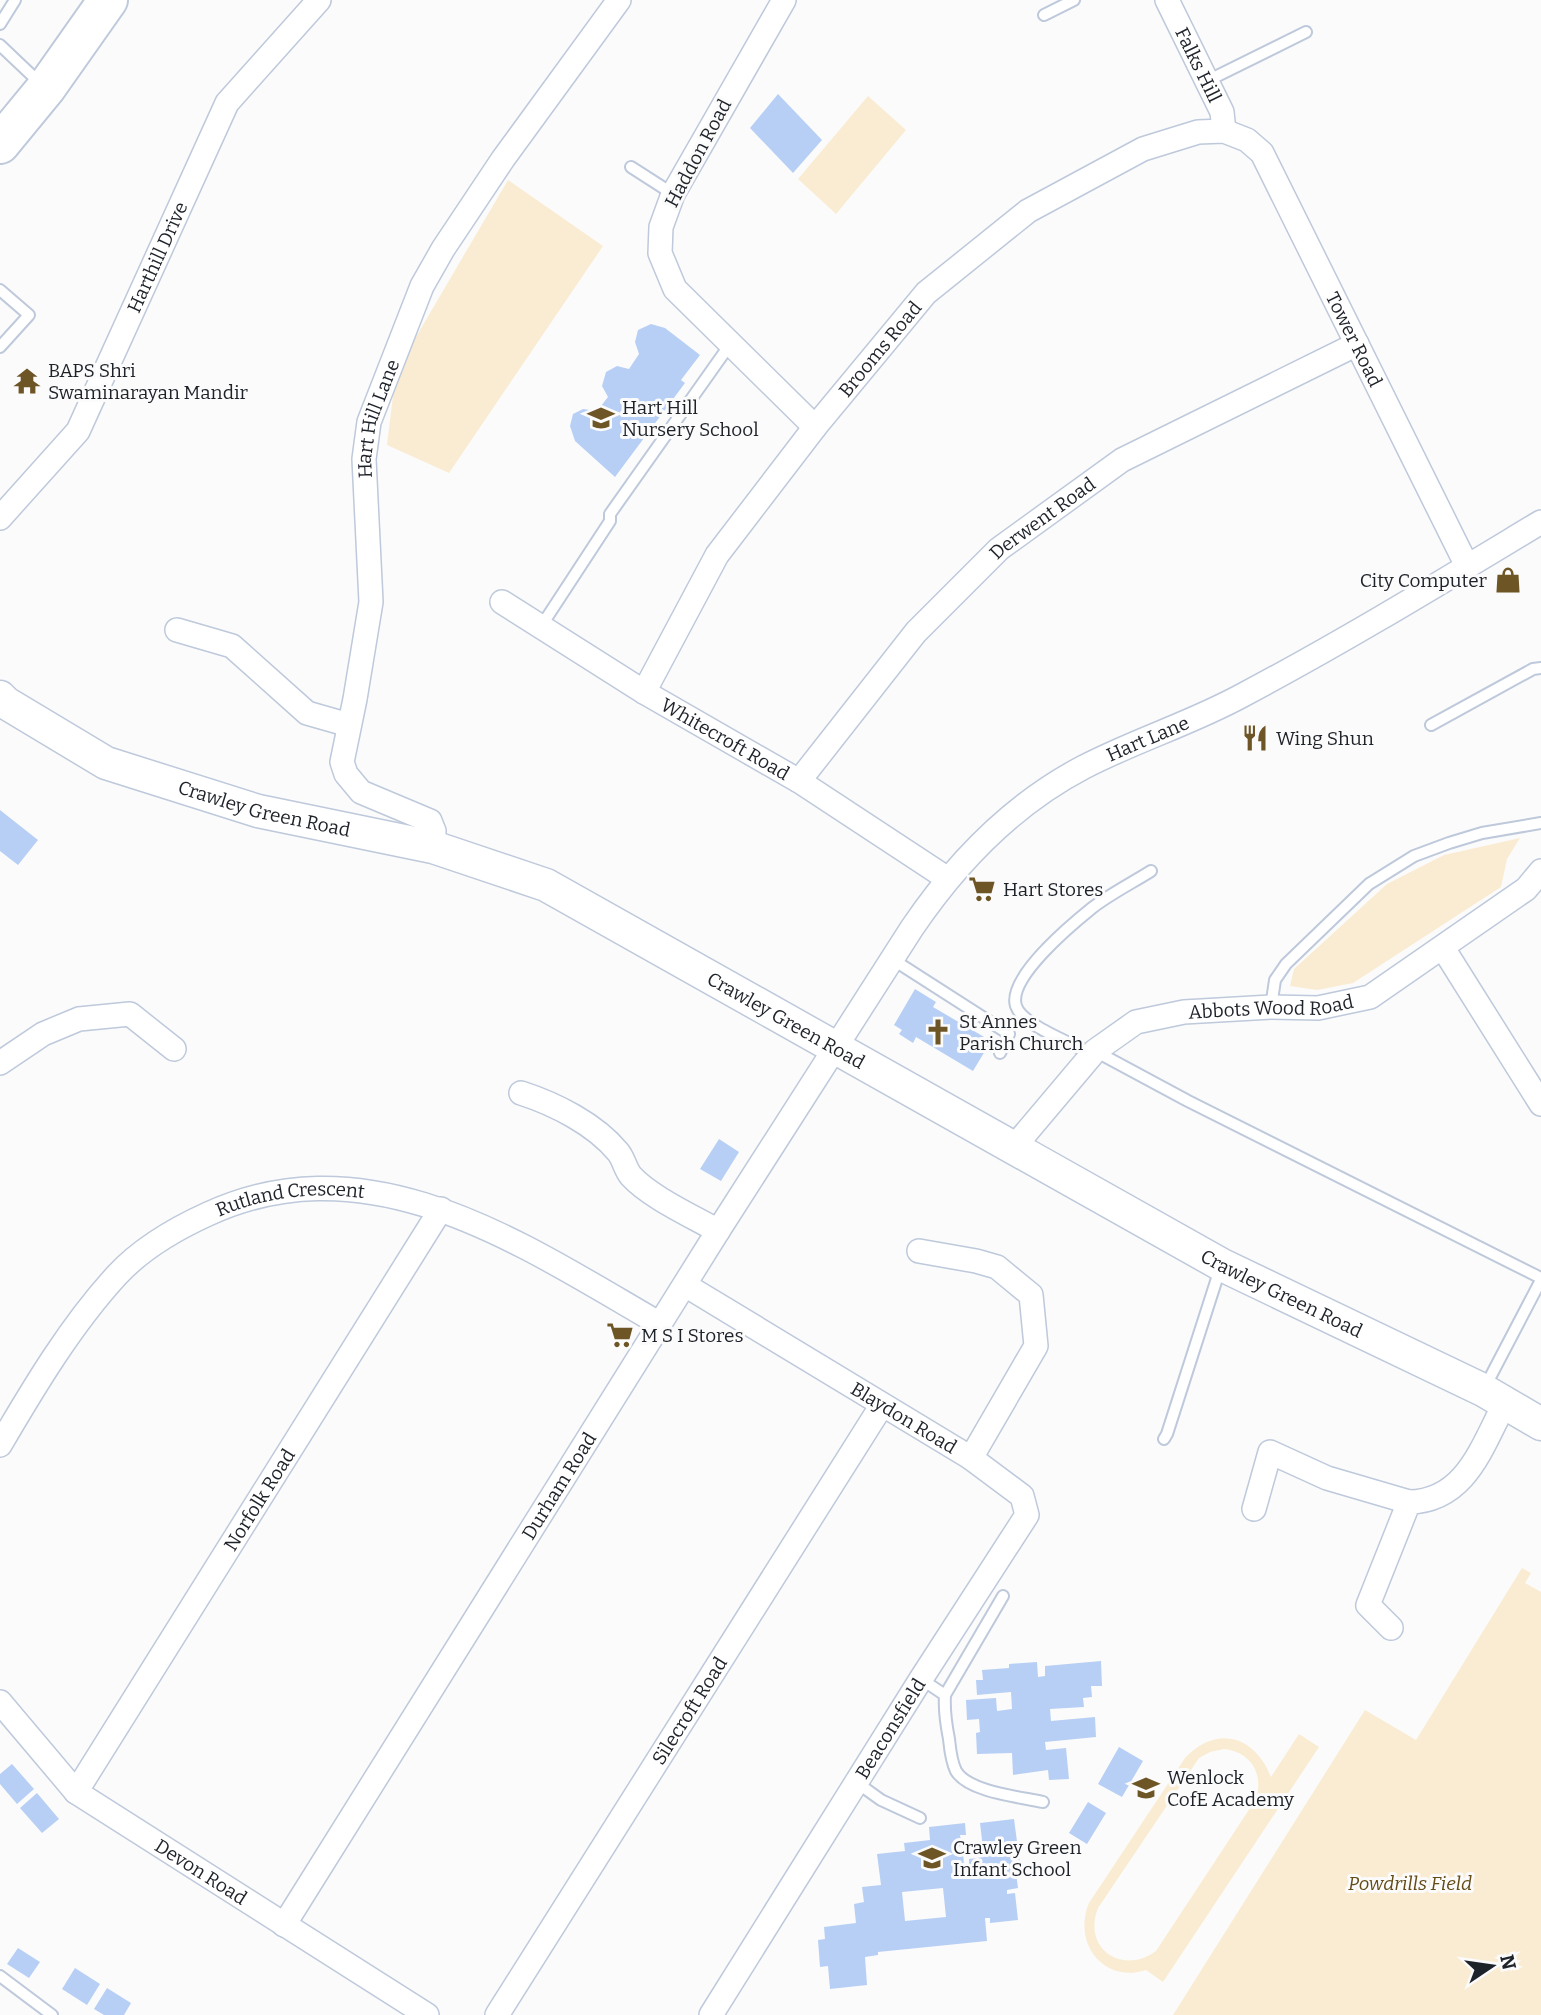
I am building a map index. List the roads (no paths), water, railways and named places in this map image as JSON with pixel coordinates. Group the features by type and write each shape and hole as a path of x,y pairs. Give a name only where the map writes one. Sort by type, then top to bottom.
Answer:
{"highway":[{"path":"0,144 46,88 108,0"}],"street":[{"name":"Harthill Drive","path":"0,518 78,431 227,103 319,0"},
{"name":"Hart Hill Lane","path":"433,847 430,821 361,792 346,774 341,762 367,638 371,602 365,507 365,439 422,286 443,249 503,159 619,0"},
{"name":"Haddon Road","path":"784,0 673,194 661,227 660,253 675,289 815,427"},
{"name":"Falks Hill","path":"1167,0 1222,112 1224,131"},
{"name":"Tower Road","path":"1224,131 1247,140 1262,153 1467,566"},
{"name":"Brooms Road","path":"643,692 718,555 815,427 926,293 1028,211 1143,149 1198,132 1224,131"},
{"name":"Derwent Road","path":"799,781 916,632 999,549 1122,460 1357,344"},
{"name":"Hart Lane","path":"835,1049 892,959 948,879 1000,826 1059,781 1108,755 1239,698 1541,522"},
{"name":"Whitecroft Road","path":"502,602 643,692 799,781 948,879"},
{"path":"177,630 232,646 307,713 349,725"},
{"name":"Crawley Green Road","path":"0,697 6,704 106,763 258,811 433,847 546,885 1222,1265 1494,1397 1541,1424"},
{"name":"Abbots Wood Road","path":"1014,1147 1093,1052 1136,1022 1184,1012 1271,1007 1318,1008 1370,997 1526,889 1541,872"},
{"path":"1443,948 1541,1104"},
{"path":"0,1063 43,1034 79,1019 130,1014 174,1049"},
{"name":"Durham Road","path":"284,1925 718,1231 835,1049"},
{"path":"521,1093 537,1098 580,1120 620,1153 629,1174 648,1189 718,1231"},
{"name":"Rutland Crescent","path":"0,1445 6,1421 118,1274 172,1230 233,1202 303,1187 375,1191 441,1209 506,1236 660,1324"},
{"name":"Norfolk Road","path":"76,1792 441,1209"},
{"name":"Blaydon Road","path":"685,1285 971,1458 1036,1346 1031,1295 997,1267 919,1251"},
{"path":"1254,1509 1270,1452 1327,1478 1409,1502 1424,1502 1451,1490 1467,1473 1494,1397"},
{"name":"Silecroft Road","path":"497,2015 882,1405"},
{"name":"Beaconsfield","path":"710,2015 920,1679 1027,1515 1023,1496 971,1458"},
{"path":"1391,1628 1368,1605 1409,1502"},
{"name":"Devon Road","path":"0,1702 76,1792 427,2015"}],"lane":[{"path":"0,24 15,0"},
{"path":"1044,15 1074,0"},
{"path":"1207,81 1306,32"},
{"path":"0,45 46,88"},
{"path":"631,167 673,194"},
{"path":"0,289 29,315 0,347"},
{"path":"540,628 610,522 610,514 731,343"},
{"path":"1431,724 1533,669 1541,668"},
{"path":"1271,1007 1275,980 1286,964 1369,884 1414,856 1449,843 1482,833 1541,823"},
{"path":"1151,871 1094,907 1044,951 1016,988 1016,1006 1024,1019 1541,1279 1494,1397"},
{"path":"892,959 1009,1034 1000,1053"},
{"path":"1164,1439 1222,1265"},
{"path":"1003,1596 945,1695 944,1708 951,1756 962,1778 989,1790 1043,1802"},
{"path":"920,1679 945,1695"},
{"path":"856,1782 881,1800 920,1818"},
{"path":"0,1976 52,2015"}],"place":[{"name":"BAPS Shri Swaminarayan Mandir","path":"27,381"},
{"name":"Hart Hill Nursery School","path":"601,418"},
{"name":"City Computer","path":"1508,580"},
{"name":"Wing Shun","path":"1255,738"},
{"name":"Hart Stores","path":"982,889"},
{"name":"St Annes Parish Church","path":"938,1032"},
{"name":"M S I Stores","path":"620,1335"},
{"name":"Wenlock CofE Academy","path":"1146,1788"},
{"name":"Crawley Green Infant School","path":"932,1858"}],"park label":[{"name":"Powdrills Field","path":"1410,1883"}]}
